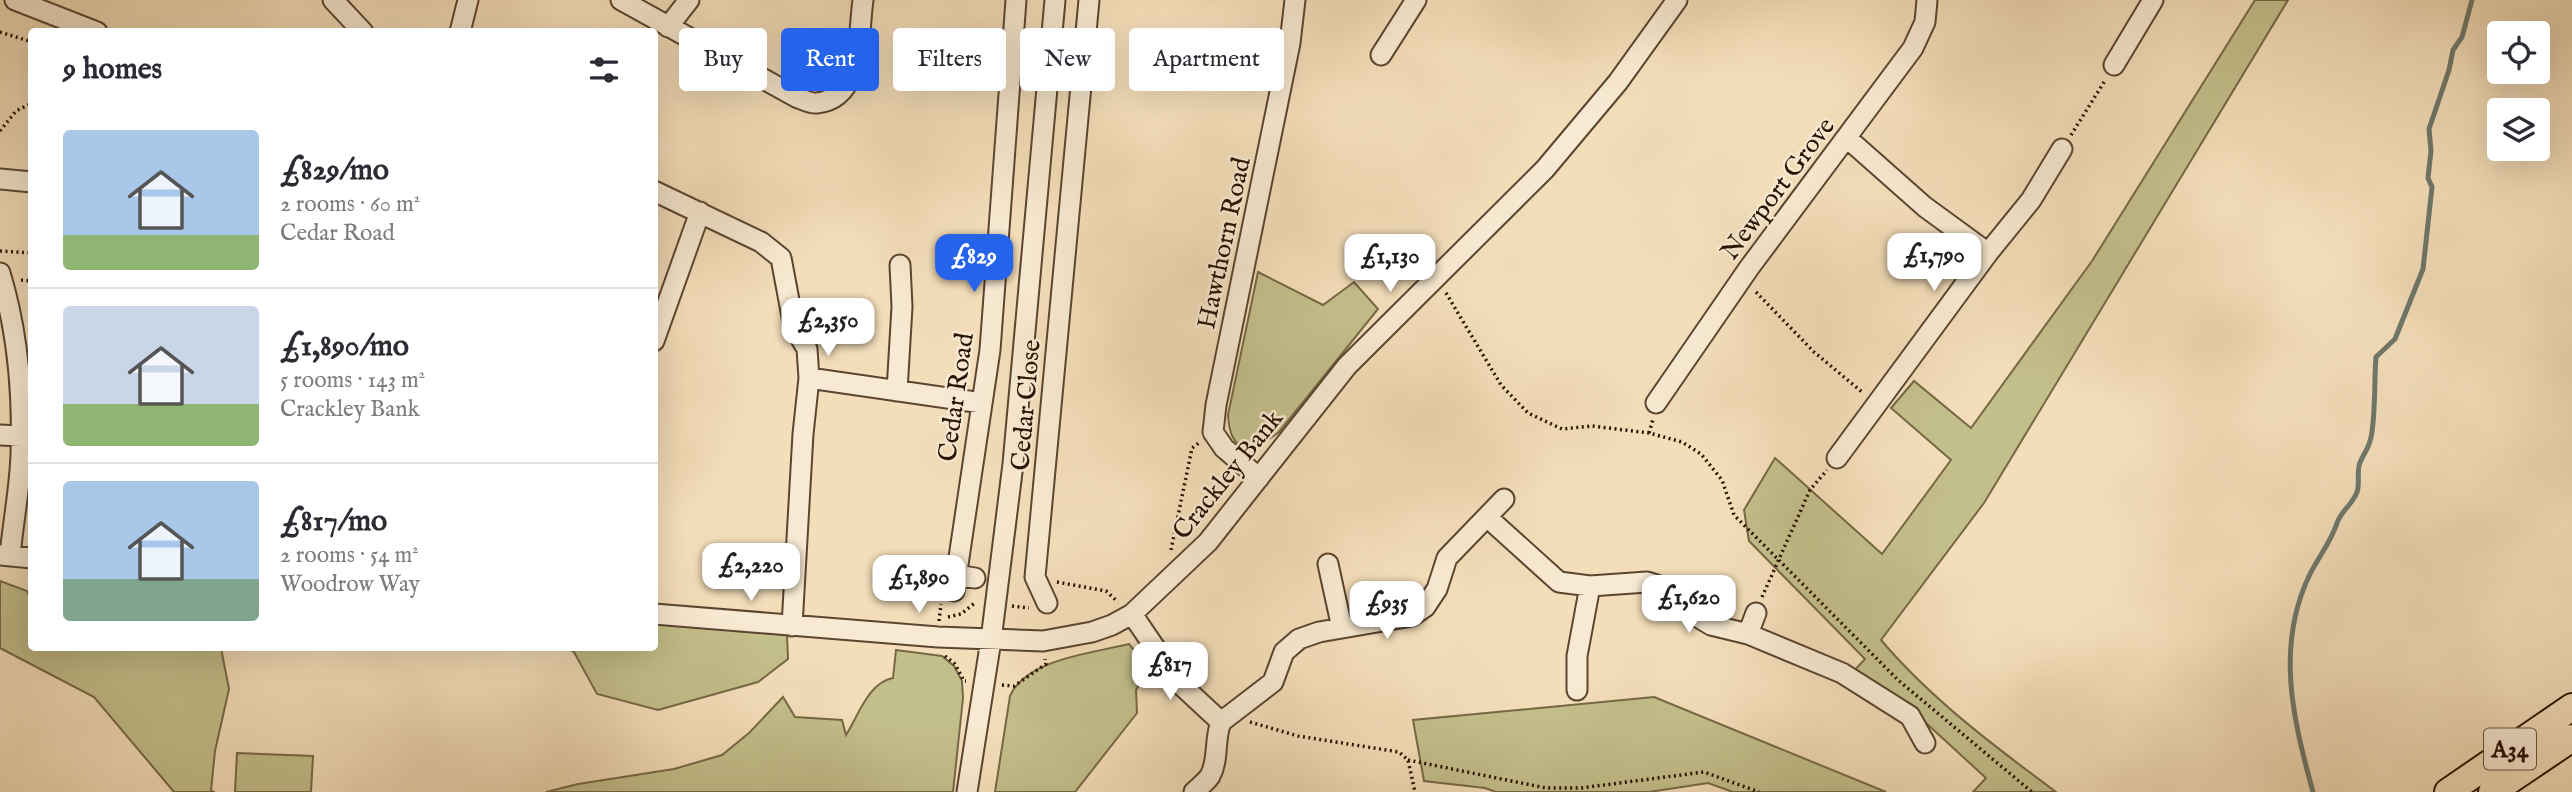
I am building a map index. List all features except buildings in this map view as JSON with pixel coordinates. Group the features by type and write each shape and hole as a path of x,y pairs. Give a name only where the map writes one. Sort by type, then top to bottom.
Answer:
{"highway":[{"name":"A34","path":"2448,792 2572,707"},
{"name":"A34","path":"2492,792 2572,738"}],"street":[{"path":"15,0 87,28"},
{"path":"333,0 359,28"},
{"path":"461,28 468,0"},
{"path":"621,0 796,97 815,103 839,94 853,75 863,0"},
{"path":"668,27 689,0"},
{"name":"Cedar Road","path":"962,581 990,350 1016,0"},
{"path":"967,792 991,640 1013,464 1055,0"},
{"name":"Cedar Close","path":"1035,578 1090,0"},
{"name":"Hawthorn Road","path":"1259,478 1224,448 1213,432 1216,405 1290,43 1295,0"},
{"path":"1381,55 1416,0"},
{"name":"Newport Grove","path":"1656,403 1742,278 1913,48 1925,22 1927,0"},
{"path":"2114,65 2153,0"},
{"name":"Crackley Bank","path":"658,614 991,640 1043,641 1112,625 1132,614 1208,542 1347,366 1545,169 1618,82 1670,2"},
{"path":"1847,138 1925,206 1988,253"},
{"path":"1837,458 1988,253 2031,200 2062,149"},
{"path":"0,180 28,182"},
{"path":"1039,181 1072,186"},
{"path":"658,193 761,242 781,258 794,327 807,349 809,378 803,434 792,626"},
{"path":"658,330 700,212"},
{"path":"897,391 902,307 900,265"},
{"path":"0,273 25,356 21,456 5,555 28,558"},
{"path":"809,378 982,403"},
{"path":"0,435 21,436"},
{"path":"1194,792 1209,777 1215,762 1216,735 1221,722 1273,682 1284,652 1290,645 1320,632 1412,616 1425,607 1437,589 1447,558 1504,499"},
{"path":"1488,516 1559,582 1590,586 1647,582 1671,590 1696,616 1711,625 1748,634 1842,673 1910,716 1925,743"},
{"path":"1328,564 1342,628"},
{"path":"1035,578 1047,603"},
{"path":"1577,690 1577,656 1590,586"},
{"path":"1748,634 1756,613"},
{"path":"1132,614 1179,683 1221,722"}],"path":[{"path":"0,32 28,41"},
{"path":"2062,149 2114,65"},
{"path":"0,131 16,111 28,105"},
{"path":"0,250 28,253"},
{"path":"1436,276 1501,385 1528,413 1562,429 1592,426 1649,433 1682,442 1702,454 1722,480 1734,516 1779,558 1898,680 2032,792"},
{"path":"1742,278 1814,352 1877,404"},
{"path":"1756,613 1810,490 1837,458"},
{"path":"1035,578 1106,591 1132,614"},
{"path":"1238,708 1250,722 1298,736 1399,752 1408,760 1546,788 1581,788 1704,772 1759,792"},
{"path":"1408,760 1415,792"}],"shaded area":[{"path":"2255,0 2288,0 1984,503 1881,640 1942,702 2056,792 1973,792 1986,778 1914,712 1852,673 1865,659 1749,541 1744,510 1775,458 1882,554 1951,460 1891,408 1914,381 1971,428 2092,261"},
{"path":"1258,272 1323,305 1354,282 1378,309 1279,432 1260,444 1244,446 1233,437 1228,415"},
{"path":"0,581 27,591 28,651 222,651 229,689 215,751 211,790 214,792 174,792 94,697 0,648"},
{"path":"658,624 787,635 788,659 758,682 658,710 597,694 574,652 658,651"},
{"path":"1129,644 1149,668 1136,690 1137,713 1075,792 995,792 1010,696 1018,684 1045,666"},
{"path":"896,650 942,656 954,666 962,681 963,698 953,792 546,792 578,784 674,769 722,755 749,733 783,697 795,717 842,720 846,735 871,693 877,686 893,678"},
{"path":"1654,697 1886,792 1733,792 1708,783 1649,792 1496,792 1485,788 1424,781 1413,720"},
{"path":"237,753 313,756 311,792 235,792"}],"waterway":[{"path":"2313,792 2294,710 2290,655 2293,628 2299,601 2310,574 2339,519 2357,492 2359,466 2372,433 2376,357 2395,339 2423,269 2432,187 2428,178 2431,151 2429,129 2453,50 2462,37 2472,0"}]}
